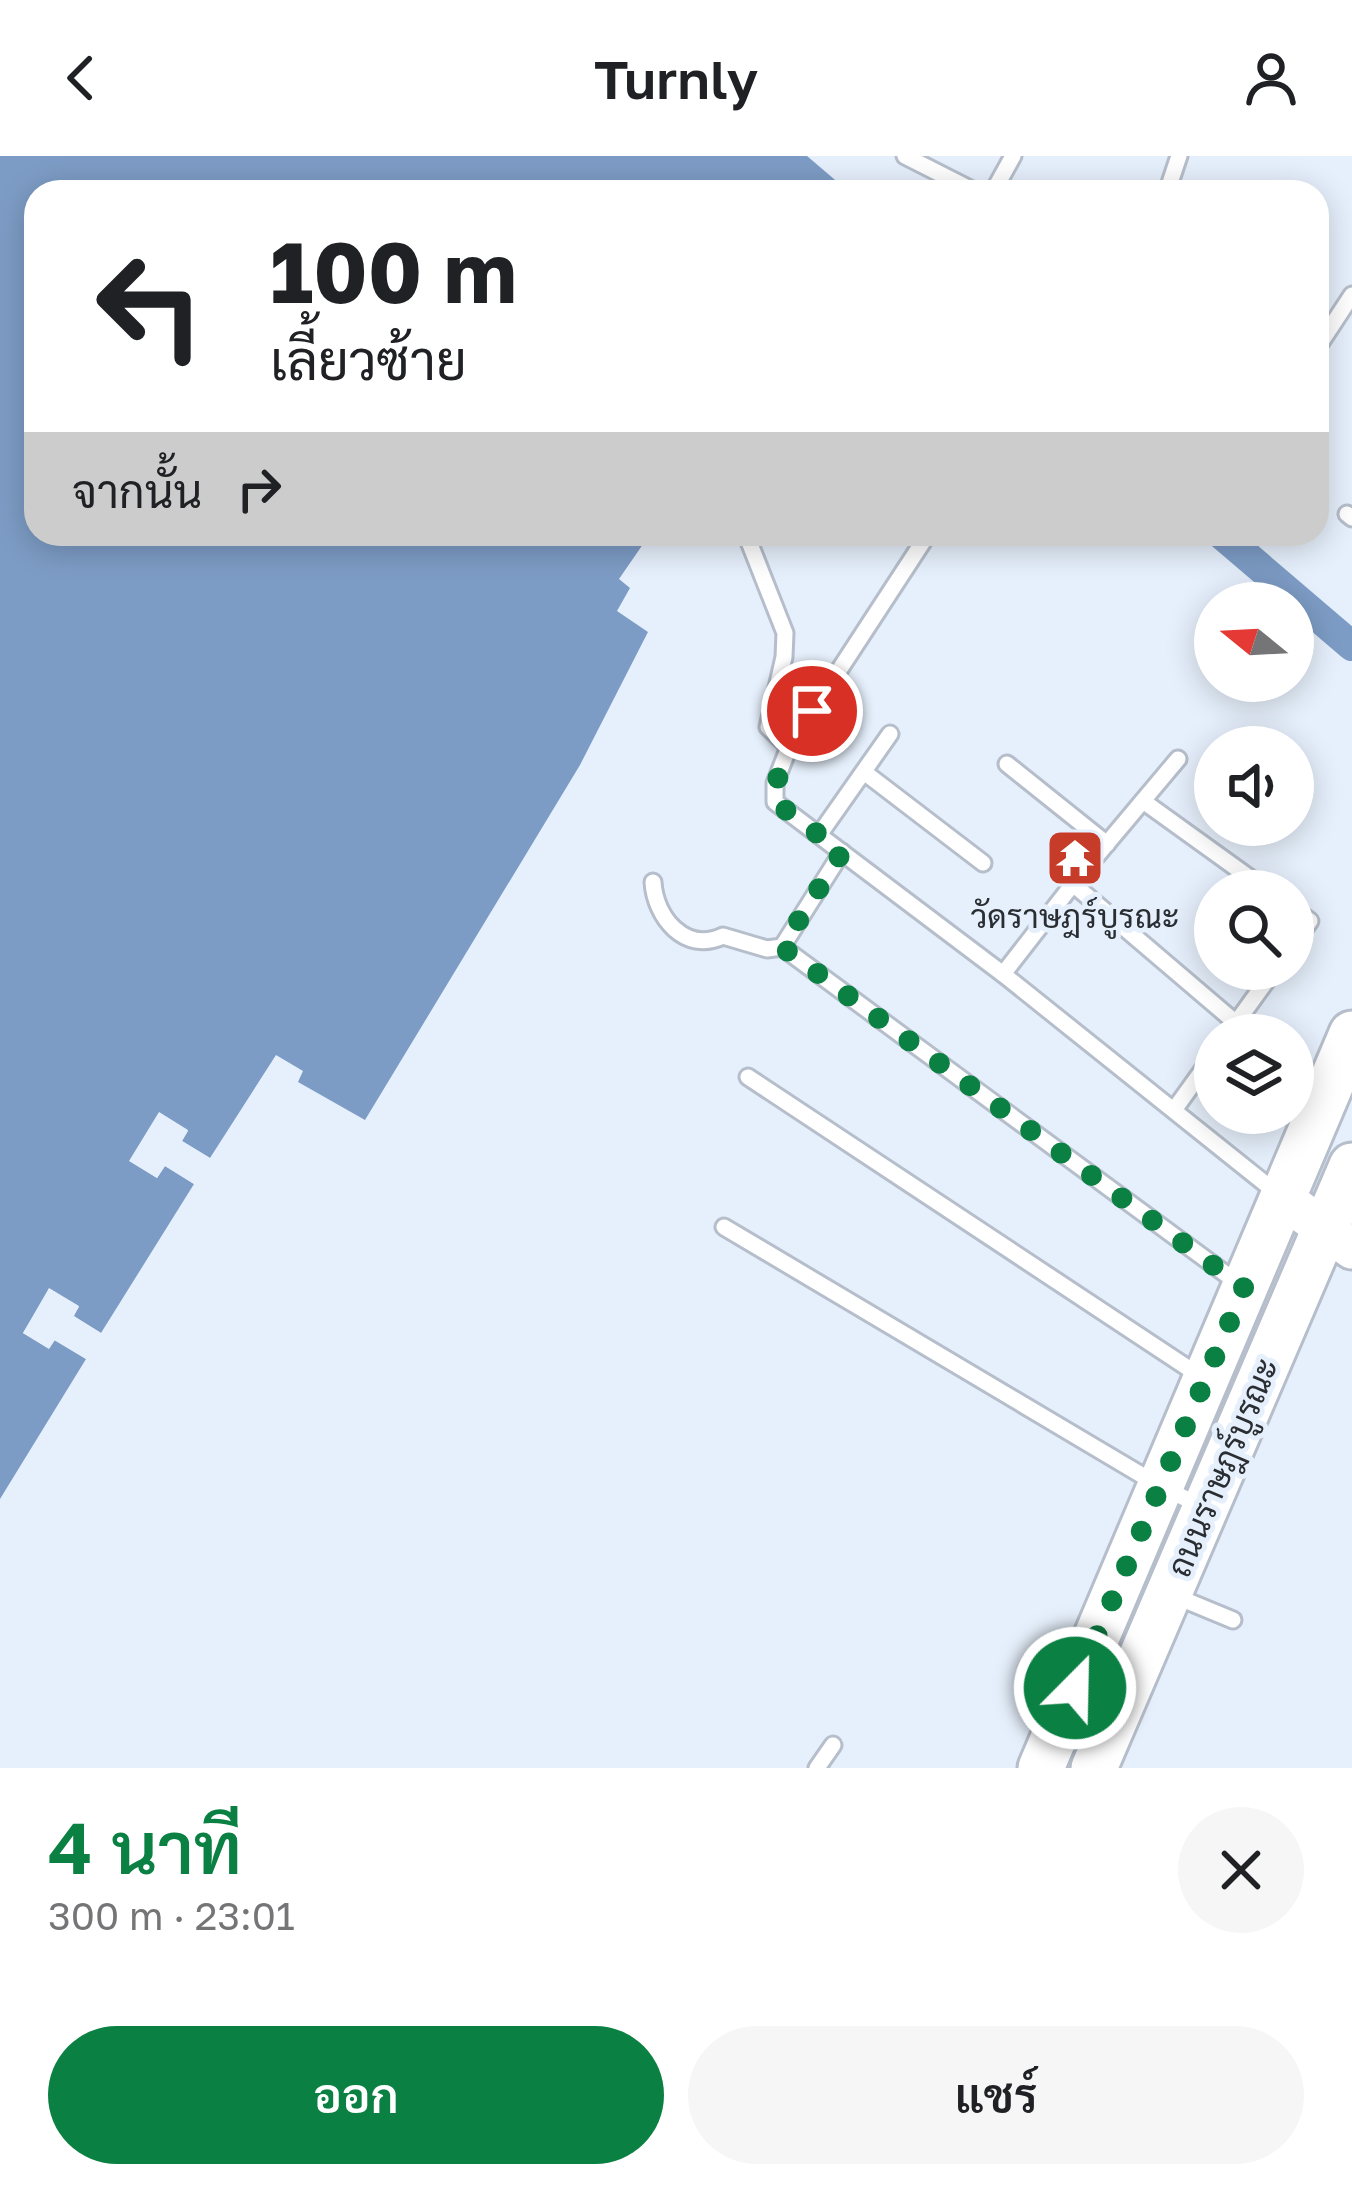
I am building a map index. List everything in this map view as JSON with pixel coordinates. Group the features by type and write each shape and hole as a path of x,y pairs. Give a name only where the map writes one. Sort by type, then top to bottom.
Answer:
{"main road":[{"name":"ถนนราษฎร์บูรณะ","path":"1041,1768 1352,1034"},
{"name":"ถนนราษฎร์บูรณะ","path":"1094,1768 1204,1508 1339,1239 1352,1166"}],"street":[{"path":"1284,1199 1339,1239"}],"lane":[{"path":"904,156 952,180"},
{"path":"1329,330 1352,295"},
{"path":"751,546 785,633 768,727 789,747"},
{"path":"920,546 789,747 775,783 775,802 1003,974 1284,1199"},
{"path":"819,835 890,734"},
{"path":"1003,974 1178,759"},
{"path":"1007,764 1107,844"},
{"path":"864,772 983,863"},
{"path":"1143,801 1239,870"},
{"path":"782,947 842,852"},
{"path":"653,882 654,903 667,924 695,941 710,942 723,936 767,949 782,947 1244,1288"},
{"path":"1073,884 1216,1014"},
{"path":"748,1077 1205,1379"},
{"path":"1174,1110 1194,1082"},
{"path":"724,1227 1204,1508"},
{"path":"1168,1593 1233,1620"},
{"path":"817,1768 833,1745"}],"water":[{"path":"0,156 802,156 801,180 24,180 24,546 642,546 619,579 630,588 617,611 648,632 580,765 365,1120 298,1082 303,1071 276,1055 210,1158 182,1141 188,1131 160,1113 130,1161 157,1178 165,1166 194,1184 101,1333 73,1316 79,1307 50,1289 23,1333 48,1348 54,1340 86,1359 0,1499"}],"pier":[{"path":"159,1112 188,1130 182,1141 210,1158 206,1163 178,1146 180,1132 161,1120 138,1159 155,1170 167,1160 197,1179 194,1184 165,1166 157,1178 129,1161"},
{"path":"49,1288 79,1306 74,1316 101,1333 98,1338 69,1320 71,1308 52,1297 31,1331 47,1341 57,1334 89,1354 86,1359 55,1340 49,1349 23,1333"}],"waterway":[{"path":"784,156 812,180"},
{"path":"1235,546 1352,646"}],"place":[{"name":"วัดราษฎร์บูรณะ","path":"1075,858"}],"route":[{"path":"812,711 789,747 775,783 775,802 842,852 782,947 1244,1288 1075,1688"}]}
